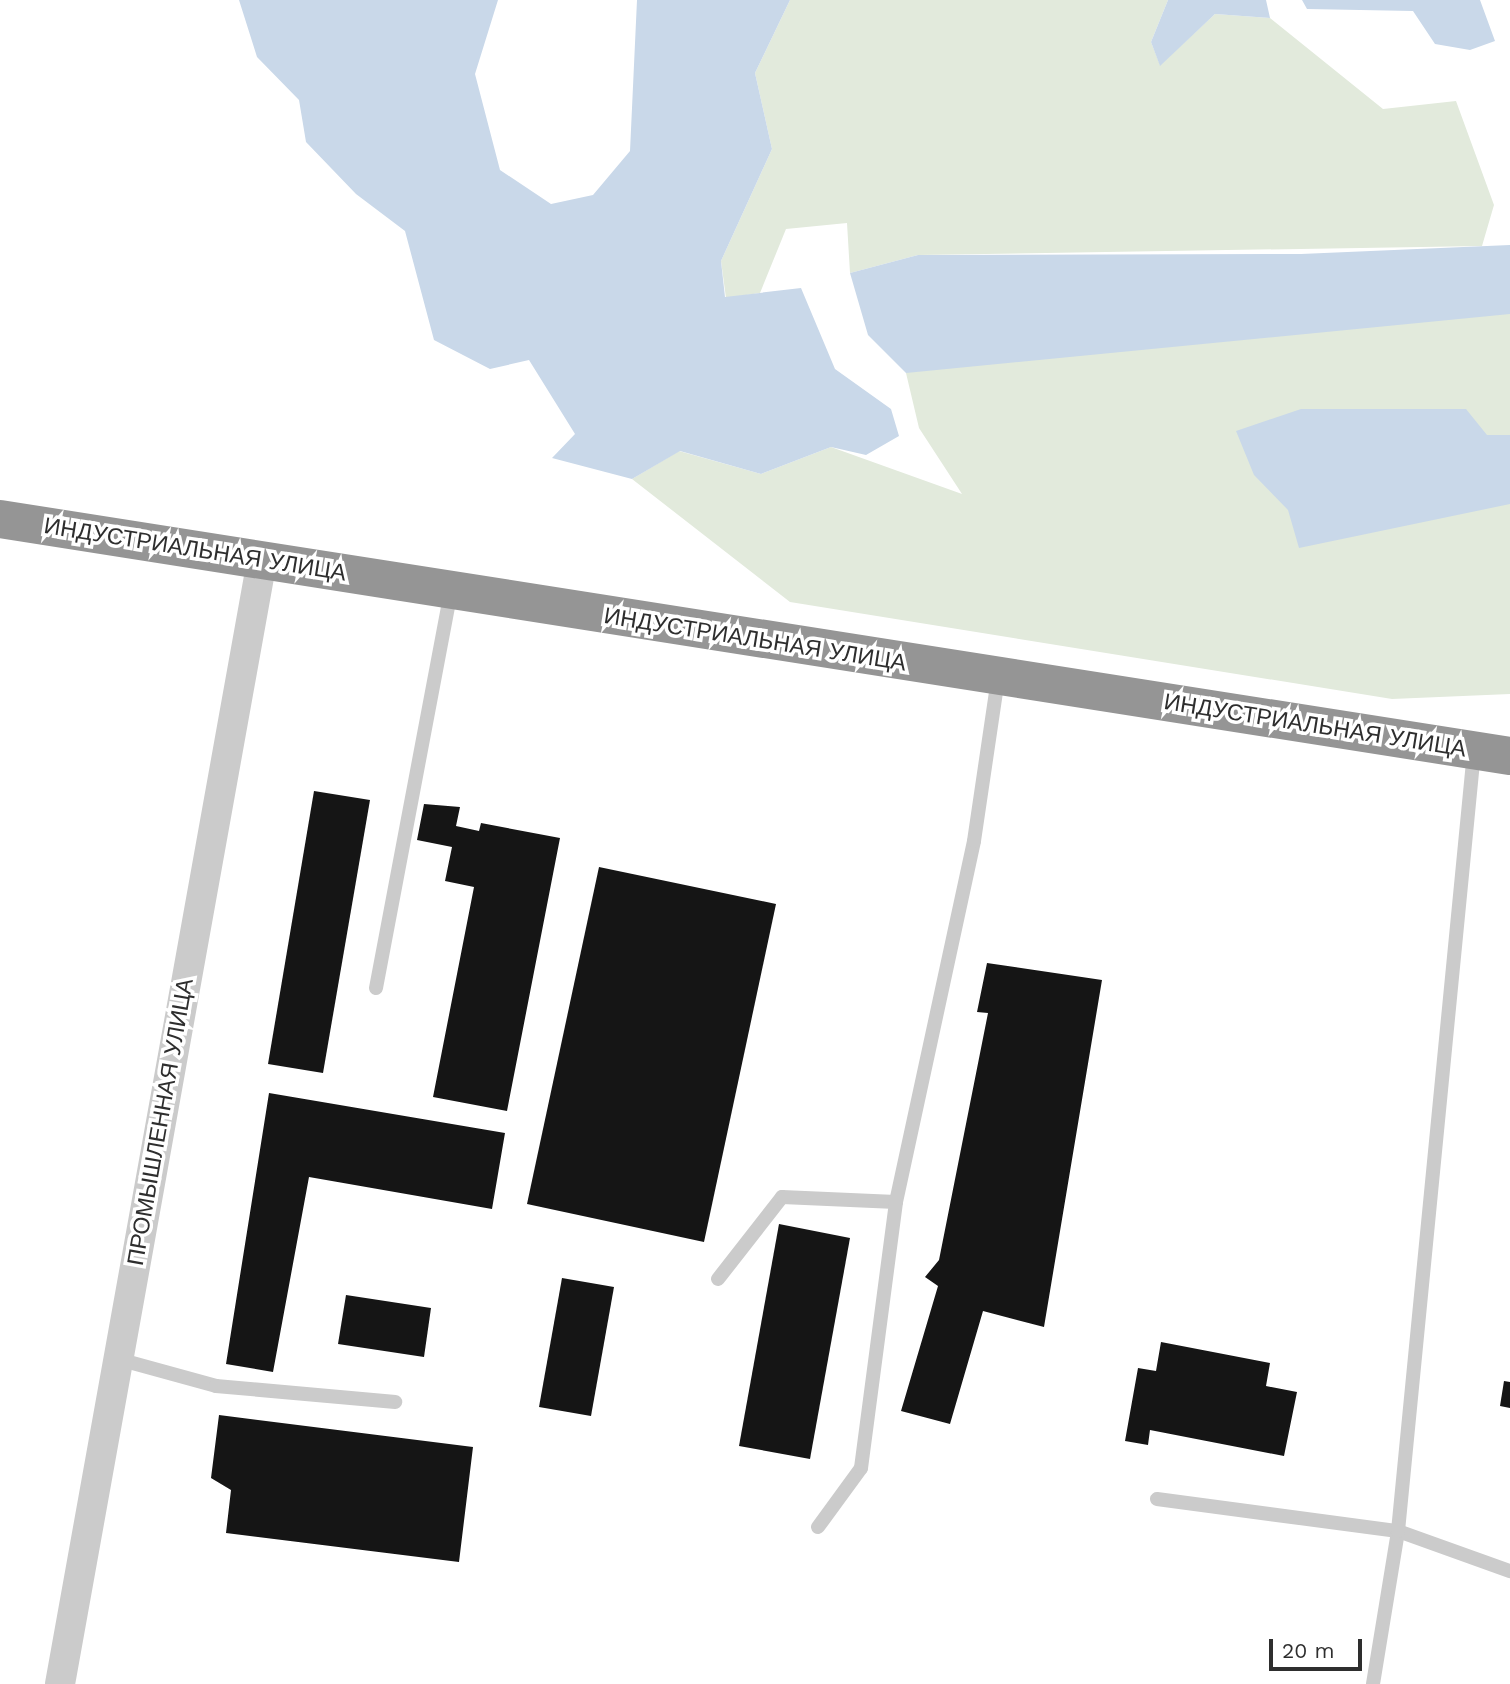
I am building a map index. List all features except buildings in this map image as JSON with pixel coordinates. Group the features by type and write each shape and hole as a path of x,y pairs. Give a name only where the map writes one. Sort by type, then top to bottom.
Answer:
{"highway":[{"name":"ИНДУСТРИАЛЬНАЯ УЛИЦА","path":"0,519 998,678 1492,753"}],"street":[{"name":"ПРОМЫШЛЕННАЯ УЛИЦА","path":"60,1684 262,560"}],"lane":[{"path":"376,988 451,592"},
{"path":"818,1527 861,1468 896,1202 974,841 998,678"},
{"path":"1374,1684 1398,1531 1492,753"},
{"path":"718,1279 782,1197 896,1202"},
{"path":"118,1359 216,1386 395,1402"},
{"path":"1157,1499 1398,1531 1510,1571"}],"shaded area":[{"path":"790,0 1168,0 1151,42 1160,65 1215,14 1270,18 1383,109 1456,101 1494,205 1482,246 918,255 850,273 847,223 786,229 760,293 726,298 721,261 772,149 755,73"},
{"path":"1510,282 1510,694 1392,699 790,602 632,479 679,451 761,474 831,447 962,494 919,428 906,373 962,340"}],"water":[{"path":"239,0 498,0 475,74 500,170 551,204 593,195 630,151 637,0 790,0 755,73 772,149 721,261 725,297 801,288 835,369 891,409 899,436 866,455 831,447 761,474 680,451 632,479 552,458 575,434 529,360 490,369 434,340 405,231 356,194 306,142 299,100 257,57"},
{"path":"1168,0 1266,0 1270,18 1215,14 1160,66 1151,42"},
{"path":"1302,0 1480,0 1495,41 1470,50 1435,44 1413,11 1307,9"},
{"path":"1510,245 1510,314 906,373 868,335 850,273 918,255 1301,254"},
{"path":"1301,409 1466,409 1487,435 1510,435 1510,504 1299,548 1288,510 1254,475 1236,431"}]}
